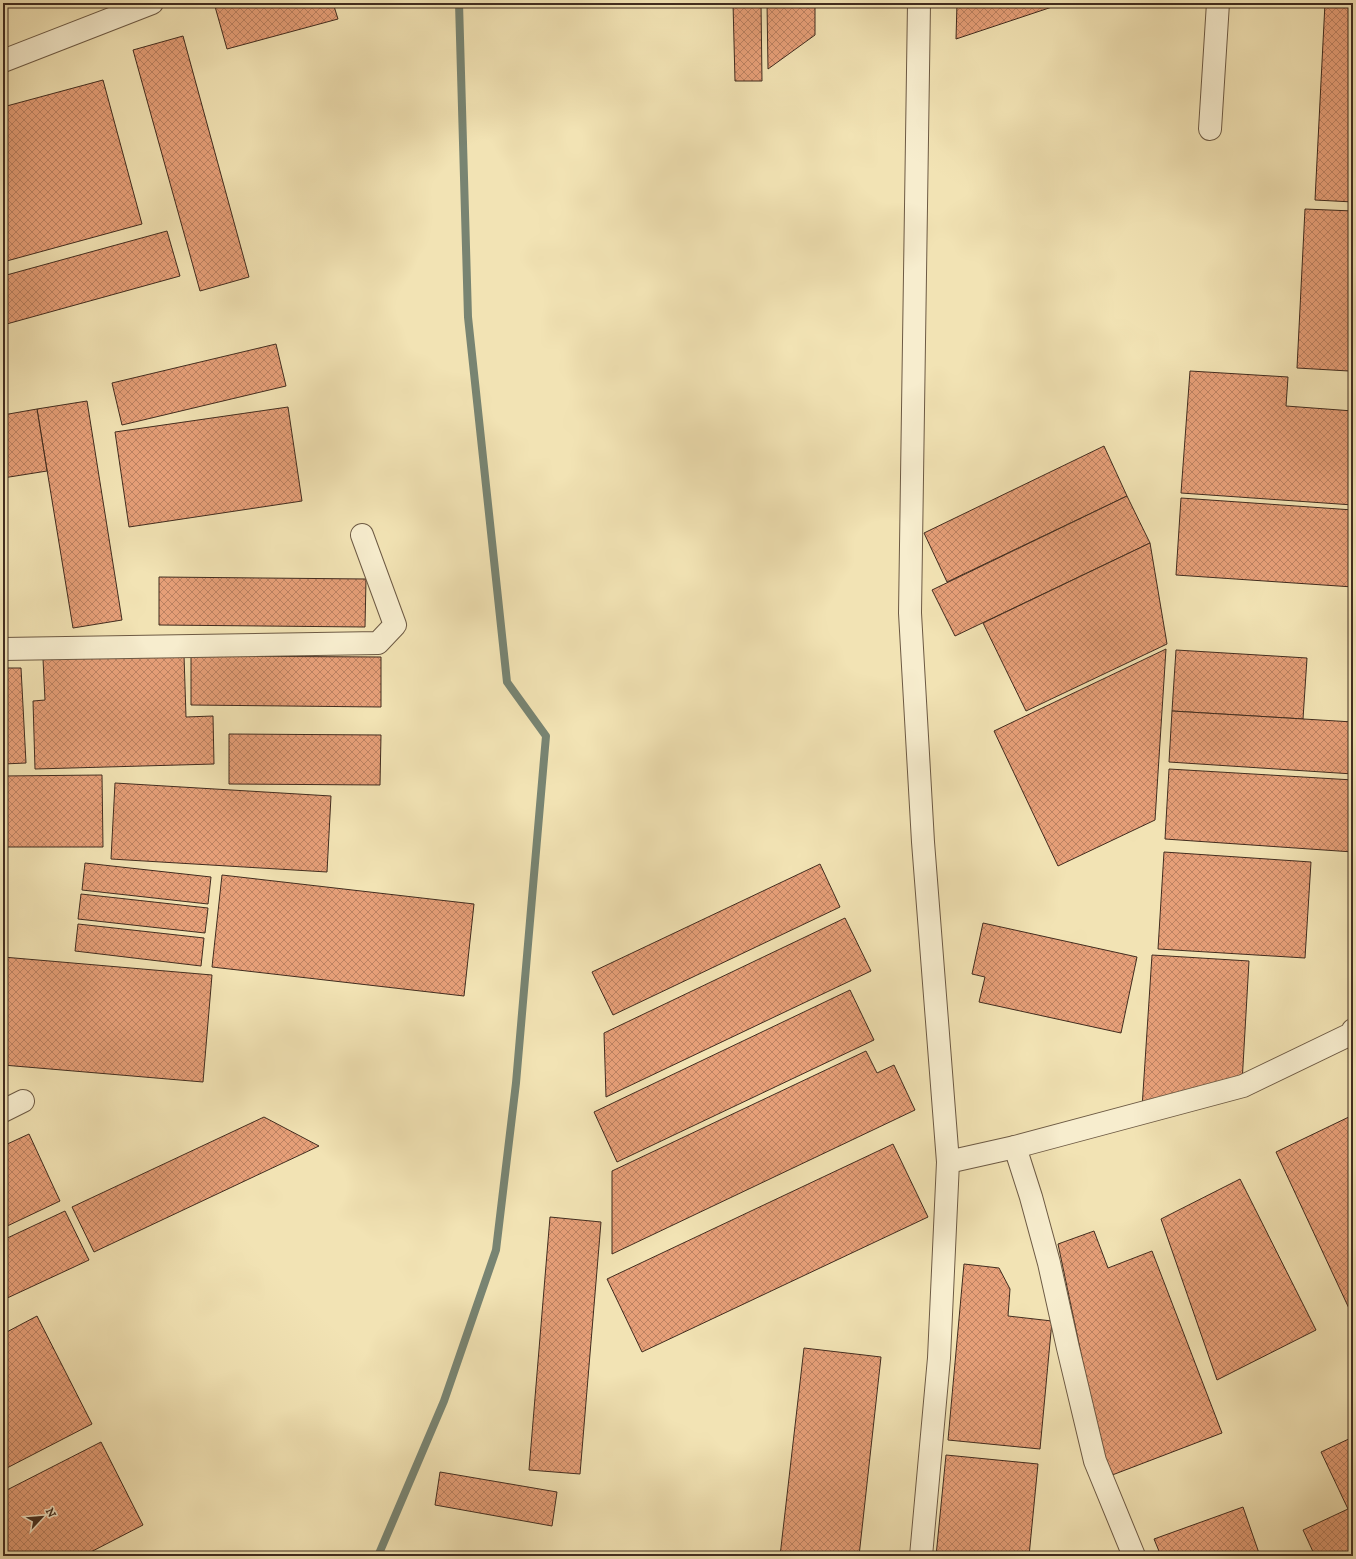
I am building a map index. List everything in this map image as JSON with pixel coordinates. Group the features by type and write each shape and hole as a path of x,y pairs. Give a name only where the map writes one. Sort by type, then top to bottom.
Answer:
{"street":[{"path":"3,61 152,3"},
{"path":"919,3 910,613 923,842 948,1162 939,1358 921,1556"},
{"path":"1210,129 1218,3"},
{"path":"3,649 378,643 395,625 362,535"},
{"path":"948,1162 1015,1147 1244,1086 1353,1033 1353,1030"},
{"path":"3,1111 22,1101"},
{"path":"1015,1147 1031,1197 1049,1263 1095,1461 1134,1556"}],"building":[{"path":"214,3 333,3 338,19 227,49"},
{"path":"733,3 761,3 762,81 735,81"},
{"path":"767,3 815,3 815,35 768,69"},
{"path":"957,3 1064,3 956,39"},
{"path":"1325,3 1353,3 1353,202 1315,200"},
{"path":"183,36 249,277 200,291 133,50"},
{"path":"103,80 142,224 3,262 3,107"},
{"path":"1305,209 1353,211 1353,341 1350,341 1349,371 1297,368"},
{"path":"167,231 180,276 3,325 3,276"},
{"path":"276,344 286,386 122,425 112,383"},
{"path":"1190,371 1288,377 1286,406 1353,411 1353,505 1181,493"},
{"path":"87,401 122,620 73,628 37,409"},
{"path":"288,407 302,501 129,527 115,432"},
{"path":"37,409 47,471 3,478 3,415"},
{"path":"1104,446 1127,496 947,582 924,533"},
{"path":"1127,496 1150,543 955,636 932,590"},
{"path":"1181,498 1353,510 1353,587 1176,575"},
{"path":"1150,543 1167,644 1026,711 983,623"},
{"path":"159,577 366,579 365,627 159,625"},
{"path":"1166,649 1155,820 1058,866 994,731"},
{"path":"1176,650 1307,658 1303,719 1172,711"},
{"path":"184,655 186,717 213,716 214,764 35,769 33,701 45,700 43,659"},
{"path":"191,656 381,657 381,707 191,705"},
{"path":"3,668 21,668 26,763 3,764"},
{"path":"1172,711 1353,722 1353,774 1169,762"},
{"path":"229,734 381,735 380,785 229,784"},
{"path":"1169,769 1353,780 1353,852 1165,839"},
{"path":"102,775 103,847 3,847 3,776"},
{"path":"115,783 331,796 327,872 111,859"},
{"path":"1164,852 1311,862 1305,958 1158,949"},
{"path":"85,863 211,877 208,904 82,890"},
{"path":"820,864 840,907 613,1015 592,972"},
{"path":"222,875 474,904 464,996 212,967"},
{"path":"81,894 208,908 205,933 78,919"},
{"path":"845,918 871,971 606,1097 604,1033"},
{"path":"983,923 1137,957 1121,1033 979,1002 985,977 972,974"},
{"path":"78,924 204,938 201,966 75,951"},
{"path":"1152,955 1249,961 1242,1083 1142,1108"},
{"path":"3,957 212,975 203,1082 3,1065"},
{"path":"850,990 874,1040 617,1162 594,1112"},
{"path":"866,1051 877,1073 894,1065 915,1110 612,1254 612,1171"},
{"path":"1353,1115 1353,1317 1276,1152"},
{"path":"264,1117 319,1146 94,1252 72,1207"},
{"path":"29,1134 60,1201 3,1228 3,1146"},
{"path":"893,1144 928,1217 642,1352 607,1279"},
{"path":"1240,1179 1316,1330 1217,1380 1161,1219"},
{"path":"65,1211 89,1260 3,1300 3,1240"},
{"path":"550,1217 601,1222 580,1474 529,1470"},
{"path":"1094,1231 1108,1268 1152,1251 1222,1433 1107,1477 1058,1244"},
{"path":"964,1264 999,1268 1010,1289 1008,1316 1052,1321 1040,1449 948,1440"},
{"path":"37,1316 92,1424 3,1470 3,1334"},
{"path":"804,1348 881,1357 859,1556 780,1556"},
{"path":"1353,1437 1353,1556 1315,1556 1303,1530 1348,1509 1321,1452"},
{"path":"101,1442 143,1525 83,1556 3,1556 3,1492"},
{"path":"946,1455 1038,1464 1029,1556 936,1556"},
{"path":"440,1472 557,1492 552,1526 435,1505"},
{"path":"1243,1507 1260,1556 1161,1556 1154,1539"}],"waterway":[{"path":"378,1556 444,1401 496,1250 516,1083 546,736 507,682 468,317 459,3"}]}
